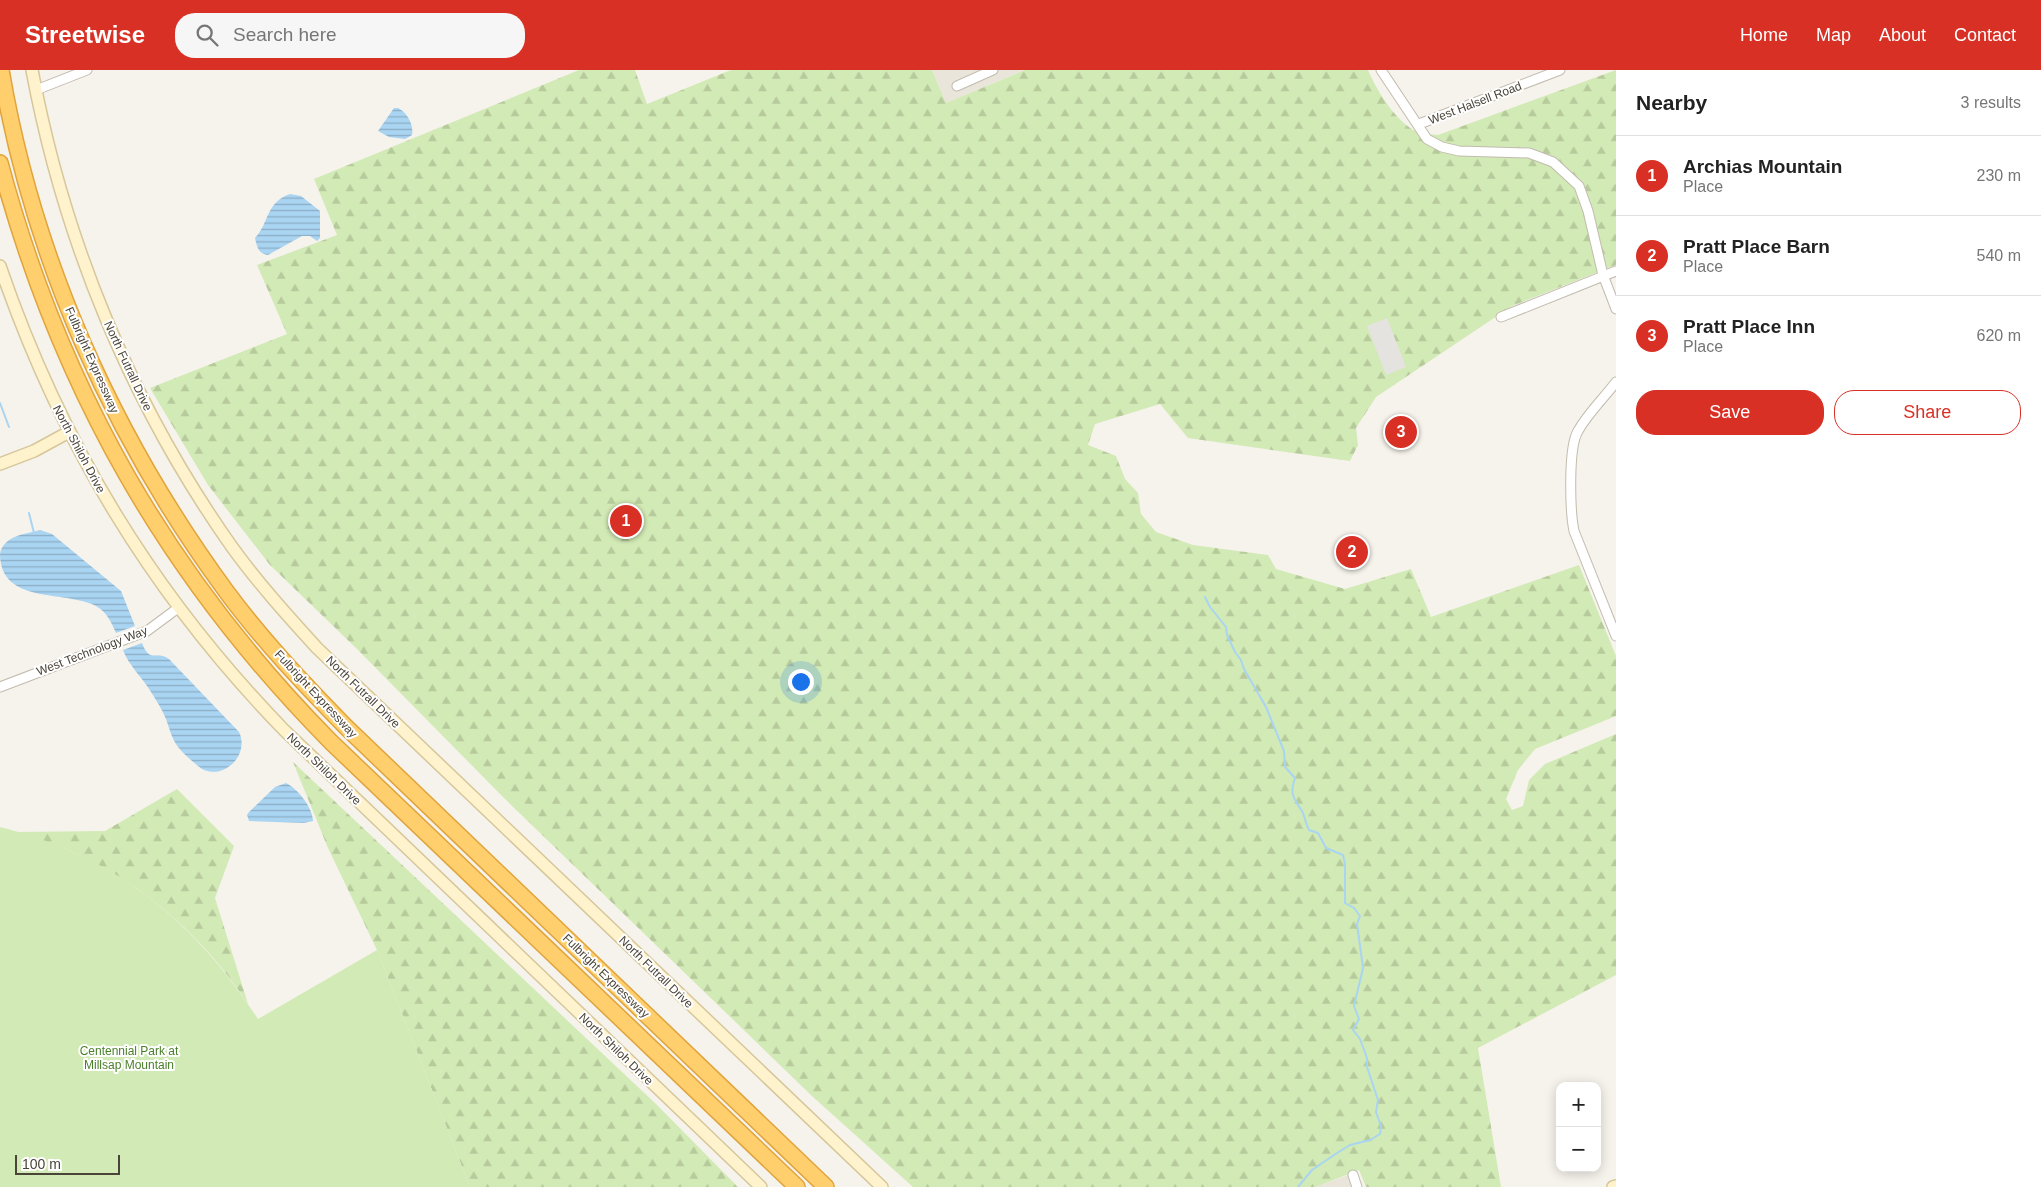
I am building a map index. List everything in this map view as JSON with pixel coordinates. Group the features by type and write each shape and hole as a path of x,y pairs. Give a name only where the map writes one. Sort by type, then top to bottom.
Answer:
{"highway":[{"name":"Fulbright Expressway","path":"2,70 16,141 41,231 54,271 85,348 116,414 158,489 227,592 294,673 346,727 826,1187"},
{"name":"Fulbright Expressway","path":"0,163 21,238 35,279 63,349 98,423 162,535 232,632 280,688 331,742 797,1187"}],"main road":[{"name":"North Futrall Drive","path":"32,70 51,159 87,273 114,337 144,400 192,486 233,548 317,648 882,1187"},
{"name":"North Shiloh Drive","path":"0,266 38,364 69,432 105,497 136,548 178,608 224,665 284,730 761,1187"},
{"path":"0,464 34,451 69,432"}],"street":[{"path":"36,90 88,70"},
{"path":"957,86 993,70"},
{"path":"1381,70 1386,80 1419,124 1427,139 1442,147 1459,151 1529,152 1554,162 1579,186 1588,211 1603,276 1616,310"},
{"name":"West Halsell Road","path":"1419,124 1560,70"},
{"path":"1501,318 1616,270"},
{"path":"1616,382 1576,432 1573,449 1570,512 1574,531 1616,636"},
{"name":"West Technology Way","path":"0,687 147,631 178,608"},
{"path":"1353,1175 1358,1187"}],"shaded area":[{"path":"932,70 1025,70 946,103"},
{"path":"1387,318 1406,367 1386,375 1367,326"},
{"path":"1351,1174 1356,1187 1316,1187"}],"green space":[{"path":"579,70 635,70 647,104 731,70 932,70 946,103 1025,70 1368,70 1376,87 1400,120 1417,132 1438,135 1616,70 1616,265 1512,306 1376,397 1356,428 1358,445 1350,461 1188,438 1160,404 1095,424 1088,445 1116,456 1125,479 1138,493 1141,514 1156,532 1193,545 1268,555 1276,569 1345,589 1411,569 1431,617 1579,565 1616,656 1616,716 1535,749 1518,770 1506,799 1512,810 1523,806 1529,780 1545,764 1616,734 1616,975 1478,1048 1501,1187 1366,1187 1359,1170 1316,1187 913,1187 812,1096 505,799 356,648 270,565 208,485 150,388 287,334 257,265 337,235 314,179"},
{"path":"293,762 656,1104 738,1187 470,1187 377,950 328,848"},
{"path":"177,789 234,846 215,898 248,1004 213,957 172,916 150,898 101,866 75,853 17,832 105,831"},
{"name":"Centennial Park at Millsap Mountain","path":"0,827 41,839 80,855 115,874 148,897 179,923 207,952 234,984 258,1019 377,950 470,1187 0,1187"}],"water":[{"path":"394,108 404,112 411,123 412,135 405,139 389,137 378,131"},
{"path":"290,194 301,196 320,211 320,238 317,241 310,236 302,236 268,255 262,253 258,249 255,238 276,202"},
{"path":"40,530 52,534 121,591 135,626 116,633 106,614 96,606 83,601 22,589 11,581 3,570 0,554 2,548 5,543 16,537"},
{"path":"142,643 151,655 169,659 239,732 242,741 241,750 231,765 215,772 206,771 186,756 178,747 159,705 123,650"},
{"path":"286,783 304,799 313,821 304,823 249,821 248,813 275,787"}],"waterway":[{"path":"0,403 9,427"},
{"path":"29,513 34,533"},
{"path":"1205,597 1210,607 1226,627 1227,635 1235,652 1266,707 1284,751 1285,767 1295,778 1292,788 1293,796 1302,811 1309,830 1318,833 1326,848 1343,855 1345,864 1345,903 1354,908 1360,916 1357,924 1363,968 1354,1006 1359,1019 1353,1030 1360,1039 1367,1058 1367,1067 1378,1100 1376,1112 1381,1126 1380,1134 1370,1140 1350,1145 1337,1153 1312,1170 1298,1187"}],"place":[{"name":"Pratt Place Inn","path":"1401,432"},
{"name":"Archias Mountain","path":"626,521"},
{"name":"Pratt Place Barn","path":"1352,552"}]}
